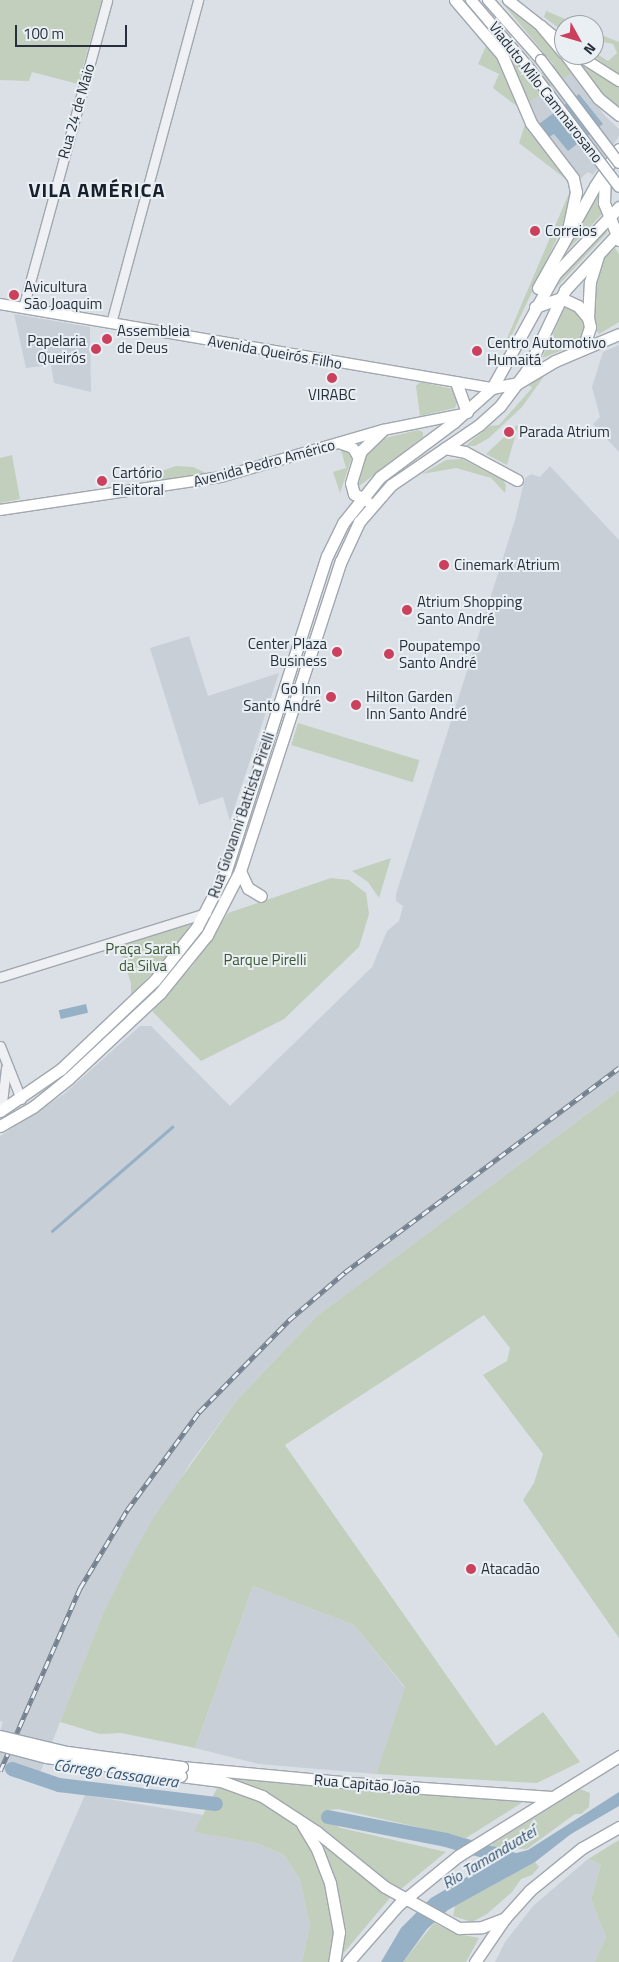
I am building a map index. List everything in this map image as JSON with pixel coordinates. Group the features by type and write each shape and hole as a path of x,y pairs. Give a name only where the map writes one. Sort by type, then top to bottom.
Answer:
{"highway":[{"path":"455,0 502,55 531,123 573,178 576,192 566,234"},
{"path":"541,26 554,41"},
{"path":"573,65 598,98 619,115"},
{"path":"535,307 540,285 566,234 619,149"},
{"path":"518,383 561,298 574,278 600,250 618,236 609,217 603,190 605,170"},
{"path":"535,307 564,262 619,207"},
{"path":"583,349 589,336 588,318 591,276 600,250"},
{"path":"535,307 561,298 578,306 588,318"},
{"name":"Rua Giovanni Battista Pirelli","path":"0,1111 21,1099 61,1069 155,980 205,914 225,872 337,533 360,498 389,469 467,413 492,388 510,359 535,307"},
{"path":"492,388 518,383 542,367 619,334"},
{"path":"456,382 467,413"},
{"name":"Rua Giovanni Battista Pirelli","path":"0,1126 33,1107 68,1079 160,993 199,947 223,908 240,871 340,561 356,528 374,502 399,479 491,416 518,383"},
{"path":"374,502 360,498 351,487 358,457 383,430"},
{"path":"445,448 465,452 516,480"},
{"path":"240,871 248,888 261,896"},
{"path":"21,1099 33,1107"},
{"path":"0,1736 67,1752 182,1772 246,1789 296,1816 378,1883 450,1923 467,1929 505,1918"},
{"path":"0,1745 46,1757 182,1772"},
{"path":"348,1962 404,1899 458,1856 619,1756"},
{"name":"Rua Capitão João","path":"182,1772 552,1796"},
{"path":"296,1816 317,1849 330,1883 339,1932 334,1962"},
{"path":"475,1962 505,1918 554,1868 619,1827"}],"main road":[{"name":"Viaduto Milo Cammarosano","path":"471,0 529,68 619,187"},
{"name":"Viaduto Milo Cammarosano","path":"488,0 541,60 619,163"},
{"path":"508,0 554,36"},
{"path":"594,65 619,81"},
{"name":"Avenida Queirós Filho","path":"0,304 492,388"},
{"name":"Avenida Pedro Américo","path":"0,510 222,477 383,430 467,413"},
{"path":"339,443 353,448 358,457"}],"street":[{"name":"Rua 24 de Maio","path":"23,308 107,0"},
{"path":"111,323 198,0"},
{"path":"0,978 223,908"},
{"path":"0,1046 21,1099"},
{"path":"0,1111 6,1065"}],"shaded area":[{"path":"573,72 605,116 619,129 619,136 593,175 588,172 580,179 540,130 530,102"},
{"path":"14,314 90,327 91,392 54,383 51,365 26,368"},
{"path":"619,345 619,452 593,424 600,417 592,387 603,352"},
{"path":"550,466 619,540 619,1090 317,1316 236,1401 189,1465 102,1616 40,1773 17,1763 12,1774 0,1767 0,1731 3,1722 0,1721 0,1136 64,1094 140,1026 151,1026 230,1106 372,967 387,931 399,921 403,906 396,901 396,894 515,520 525,478 531,474 540,477"},
{"path":"189,636 208,696 279,673 230,821 223,797 199,805 150,648"},
{"path":"253,1586 354,1625 405,1688 376,1774 259,1764 195,1748"},
{"path":"85,1795 204,1815 195,1832 256,1843 284,1855 300,1880 310,1925 302,1962 12,1962"},
{"path":"588,1859 601,1865 591,1899 606,1937 595,1962 495,1962 505,1942 533,1906"}],"green space":[{"path":"0,0 102,0 78,84 32,72 29,81 0,80"},
{"path":"500,0 542,32 554,47 554,65 568,65 573,72 530,102 501,45 470,7 532,79 553,64"},
{"path":"546,11 556,15 554,15 554,24 544,17"},
{"path":"480,33 503,68 518,107 493,88 499,74 478,64 486,46 478,38"},
{"path":"604,36 619,42 619,75 604,64 604,58 608,61 617,53 613,44 604,42"},
{"path":"581,65 585,65 619,85 619,109 607,99"},
{"path":"525,124 568,179 571,187 566,219 509,341 505,343 570,191 567,180 519,143"},
{"path":"598,191 603,213 560,258"},
{"path":"607,230 607,233 553,291 571,264"},
{"path":"615,248 619,254 619,322 599,334 595,328 593,286 601,260"},
{"path":"566,305 572,306 583,320 585,329 582,339 576,345 542,358"},
{"path":"545,375 522,407 489,438 475,446 465,446 490,426 499,425 532,388 529,385"},
{"path":"420,382 453,389 458,400 455,408 420,416 416,386"},
{"path":"517,425 507,465 486,454"},
{"path":"418,430 423,432 423,437 358,487 367,452 381,439"},
{"path":"340,447 349,450 352,457 340,493 333,472 346,468"},
{"path":"12,455 20,499 0,503 0,458"},
{"path":"462,459 503,480 506,485 505,493 491,478 456,468 422,474 446,460"},
{"path":"176,466 193,467 206,473 150,482 150,478"},
{"path":"298,723 419,760 413,782 291,745"},
{"path":"391,858 379,898 368,882 352,871"},
{"name":"Parque Pirelli","path":"331,878 349,880 366,893 369,914 359,947 284,1019 201,1061 152,1011 193,965 228,913"},
{"name":"Praça Sarah da Silva","path":"191,924 166,959 131,995 131,983 118,945"},
{"path":"619,1090 619,1638 523,1500 534,1483 543,1454 483,1375 507,1361 510,1348 484,1315 285,1445 496,1746 543,1712 580,1762 537,1783 376,1774 405,1687 354,1625 253,1586 195,1748 121,1733 100,1734 60,1722 102,1616 127,1565 155,1515 236,1401 317,1316"},
{"path":"224,1775 523,1802 466,1838 338,1809 329,1810 328,1822 341,1828 446,1852 390,1898 336,1962 302,1962 310,1925 300,1880 284,1855 256,1843 194,1832"},
{"path":"580,1789 590,1793 589,1807 581,1814 575,1814 527,1849 493,1848 492,1844"},
{"path":"619,1840 619,1962 595,1962 606,1937 591,1899 601,1865 588,1859"},
{"path":"535,1862 539,1867 532,1875 521,1879 512,1892 487,1914 472,1922 453,1916 455,1906"},
{"path":"434,1923 454,1933 479,1938 466,1962 403,1962"}],"water":[{"path":"579,94 603,124 568,151 554,134 549,137 539,124"},
{"path":"86,1004 88,1013 61,1019 59,1010"},
{"path":"619,1792 619,1806 571,1834 535,1862 448,1910 427,1929 403,1962 381,1962 401,1928 431,1898 501,1857 528,1850"}],"waterway":[{"path":"52,1231 172,1127"},
{"name":"Córrego Cassaquera","path":"12,1769 59,1785 216,1804"},
{"name":"Córrego Cassaquera","path":"328,1817 446,1840 515,1860"}],"railway":[{"path":"0,1771 80,1588 127,1510 199,1412 289,1320 345,1272 619,1068"}],"place":[{"name":"Correios","path":"535,231"},
{"name":"Avicultura São Joaquim","path":"14,295"},
{"name":"Assembleia de Deus","path":"107,339"},
{"name":"Papelaria Queirós","path":"96,349"},
{"name":"Centro Automotivo Humaitá","path":"477,351"},
{"name":"VIRABC","path":"332,378"},
{"name":"Parada Atrium","path":"509,432"},
{"name":"Cartório Eleitoral","path":"102,481"},
{"name":"Cinemark Atrium","path":"444,565"},
{"name":"Atrium Shopping Santo André","path":"407,610"},
{"name":"Center Plaza Business","path":"337,652"},
{"name":"Poupatempo Santo André","path":"389,654"},
{"name":"Go Inn Santo André","path":"331,697"},
{"name":"Hilton Garden Inn Santo André","path":"356,705"},
{"name":"Atacadão","path":"471,1569"}],"district":[{"name":"VILA AMÉRICA","path":"97,189"}],"water label":[{"name":"Rio Tamanduateí","path":"489,1857"}]}
